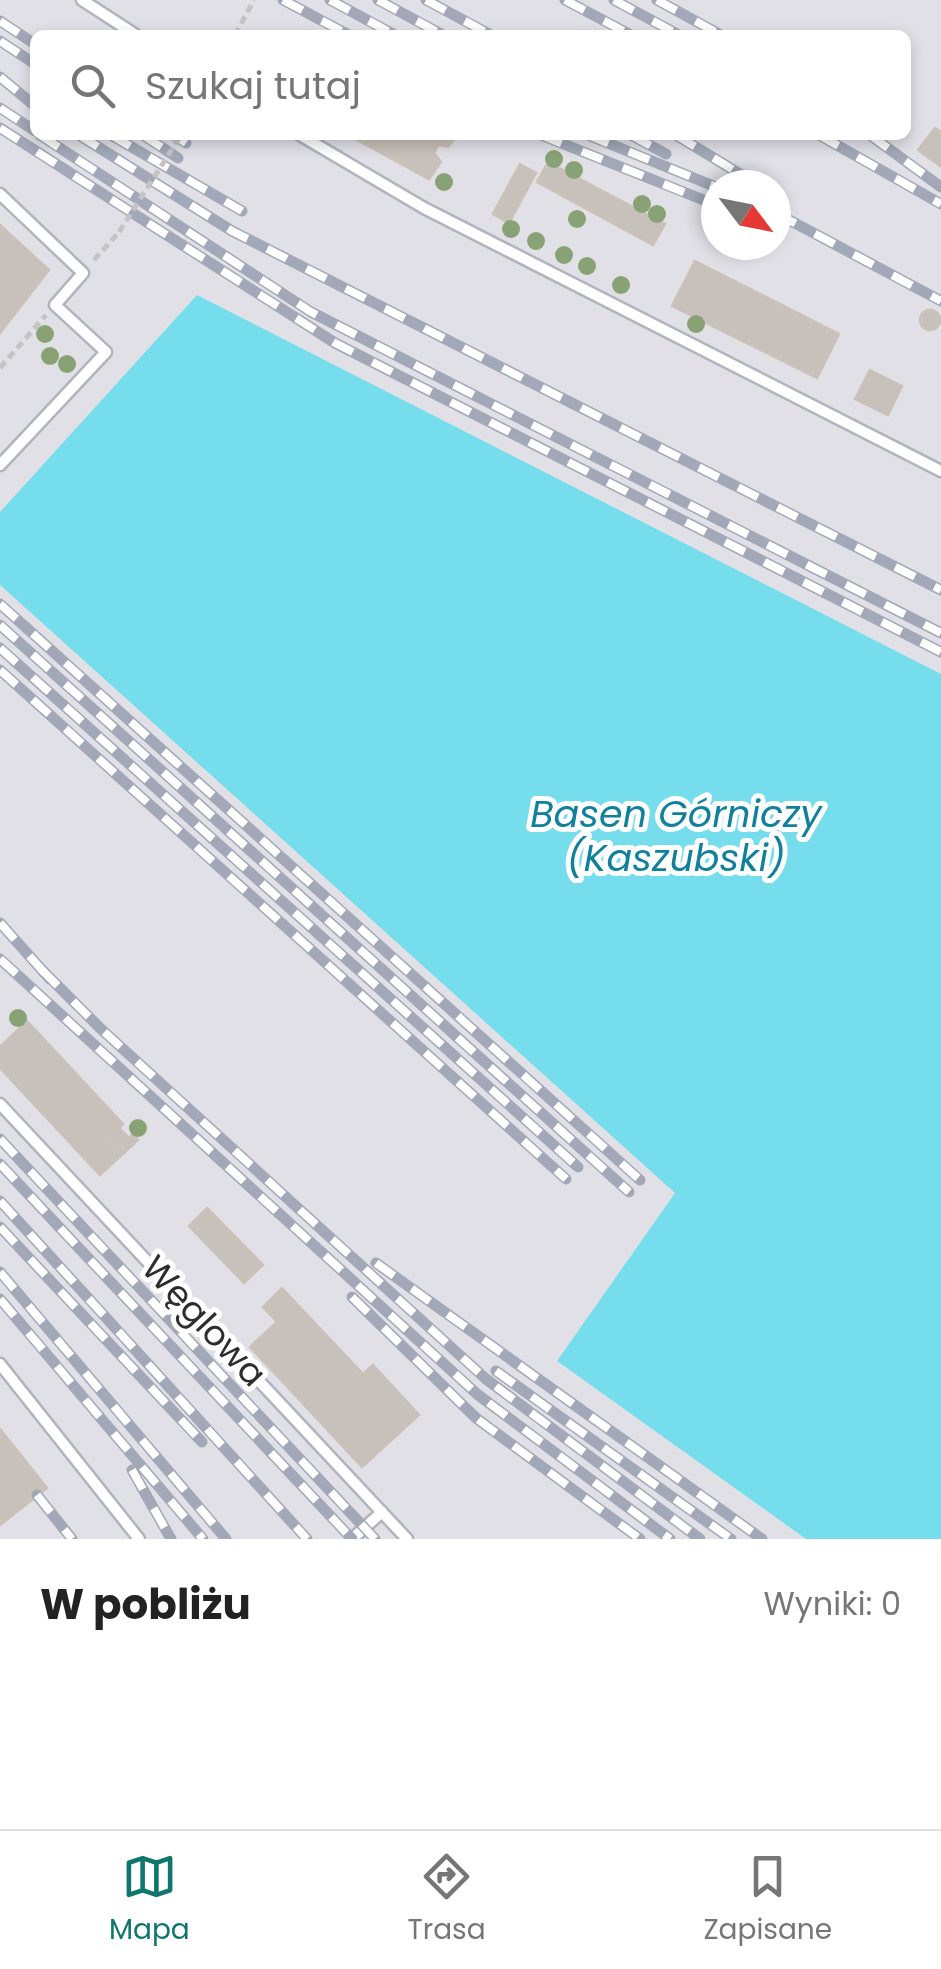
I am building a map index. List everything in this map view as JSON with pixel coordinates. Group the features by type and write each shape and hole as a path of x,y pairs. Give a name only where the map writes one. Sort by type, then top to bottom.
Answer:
{"lane":[{"path":"82,0 128,30"},
{"path":"308,140 424,208 941,470"},
{"path":"0,194 83,273 55,305 106,352 0,465"},
{"name":"Węglowa","path":"0,1104 407,1539"},
{"path":"0,1364 139,1539"},
{"path":"352,1539 382,1512"}],"path":[{"path":"238,30 254,0"},
{"path":"95,259 119,232 177,140"},
{"path":"0,368 55,305"}],"shaded area":[{"path":"0,0 941,0 941,674 197,295 0,512"},
{"path":"0,585 675,1193 557,1361 806,1539 0,1539"}],"water":[{"name":"Basen Górniczy (Kaszubski)","path":"197,295 941,674 941,1539 806,1539 557,1361 675,1193 0,585 0,512"}],"building":[{"path":"935,128 941,132 940,166 918,150"},
{"path":"357,140 454,140 448,147 438,145 434,153 441,162 429,179"},
{"path":"548,162 665,224 653,245 537,182"},
{"path":"520,164 536,173 509,223 493,214"},
{"path":"0,225 49,270 0,333"},
{"path":"695,261 839,334 817,378 672,306"},
{"path":"930,310 940,320 930,330 920,320"},
{"path":"870,370 902,386 888,415 855,399"},
{"path":"27,1021 123,1124 119,1128 129,1138 116,1150 107,1139 85,1159 0,1068 0,1047"},
{"path":"133,1134 138,1140 100,1175 85,1159 107,1139 116,1150"},
{"path":"207,1208 263,1265 244,1283 189,1226"},
{"path":"282,1288 363,1374 373,1365 419,1415 362,1467 250,1347 277,1322 263,1307"},
{"path":"0,1429 47,1488 0,1525"}],"railway":[{"path":"283,0 340,30"},
{"path":"330,0 386,30"},
{"path":"378,0 434,30"},
{"path":"426,0 482,30"},
{"path":"565,0 622,30"},
{"path":"614,0 670,30"},
{"path":"657,0 712,30"},
{"path":"0,21 30,41"},
{"path":"0,41 30,61"},
{"path":"0,77 30,102"},
{"path":"0,108 30,128"},
{"path":"0,128 335,343 941,652"},
{"path":"48,140 311,312 941,633"},
{"path":"87,140 232,231 941,590"},
{"path":"120,140 242,211"},
{"path":"151,140 178,158"},
{"path":"182,140 186,143"},
{"path":"554,140 701,199"},
{"path":"600,140 701,181"},
{"path":"640,140 666,154"},
{"path":"684,140 733,170"},
{"path":"828,140 941,204"},
{"path":"877,140 941,187"},
{"path":"791,221 941,301"},
{"path":"0,604 640,1180"},
{"path":"0,625 629,1192"},
{"path":"0,648 578,1167"},
{"path":"0,670 566,1179"},
{"path":"0,923 50,979"},
{"path":"0,959 477,1394 670,1539"},
{"path":"42,970 101,1029 486,1379 700,1539"},
{"path":"0,1139 375,1539"},
{"path":"0,1164 352,1539"},
{"path":"0,1201 307,1539"},
{"path":"0,1227 202,1442"},
{"path":"376,1263 762,1539"},
{"path":"0,1272 226,1539"},
{"path":"352,1297 476,1418 640,1539"},
{"path":"0,1299 203,1539"},
{"path":"496,1371 731,1539"},
{"path":"132,1470 171,1539"},
{"path":"37,1495 72,1539"}]}
